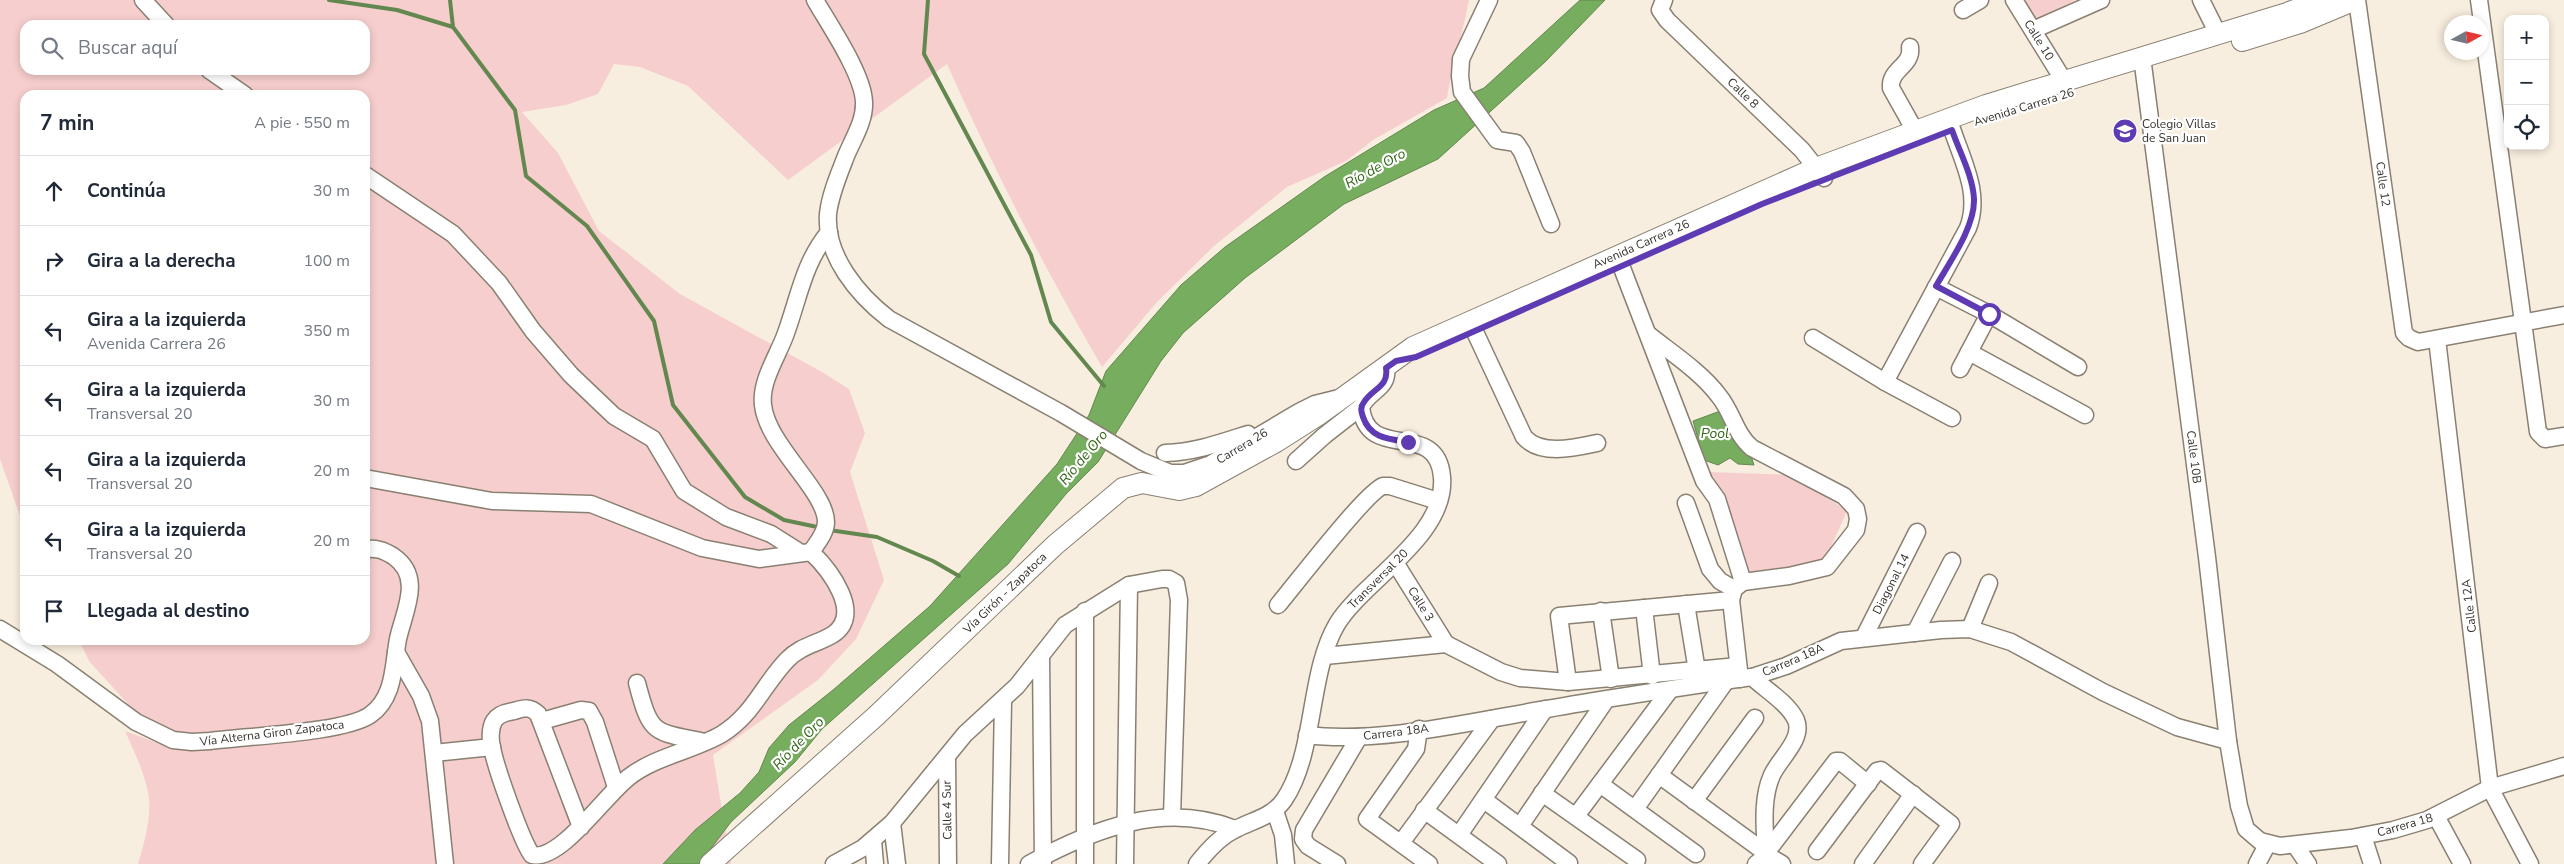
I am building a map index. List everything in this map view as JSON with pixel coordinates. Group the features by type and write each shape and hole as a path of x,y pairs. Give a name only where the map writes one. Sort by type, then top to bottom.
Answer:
{"main road":[{"name":"Avenida Carrera 26","path":"1339,398 1391,365 1413,347 1820,173 2143,64 2218,34 2320,0"},
{"name":"Avenida Carrera 26","path":"1391,365 1416,357 1622,268 1914,129 2064,81 2143,64 2300,23 2356,0"},
{"name":"Vía Girón - Zapatoca","path":"710,864 820,767 1055,545 1112,496 1133,484 1142,483 1179,490 1196,486 1276,442 1320,414 1339,398"}],"street":[{"path":"143,0 161,20"},
{"path":"370,479 492,501 591,504 702,548 759,559 806,552 825,528 816,496 782,448 765,415 762,403 766,383 786,333 804,274 816,247 828,232 831,200 845,159 863,118 864,101 860,80 815,0"},
{"path":"1489,0 1461,59 1462,92 1497,140 1516,144 1522,152 1551,224"},
{"path":"1963,10 1980,0"},
{"name":"Calle 10","path":"2014,0 2064,81"},
{"path":"2033,30 2101,0"},
{"path":"2200,0 2218,34"},
{"name":"Calle 12","path":"2356,0 2402,324 2408,338 2418,342 2437,339"},
{"path":"2479,0 2538,432 2545,438 2564,436"},
{"name":"Calle 8","path":"1662,5 1667,20 1802,150 1820,173"},
{"path":"1910,47 1911,53 1908,60 1893,74 1890,80 1891,88 1914,129"},
{"name":"Calle 10B","path":"2143,64 2207,557 2228,741 2242,820 2252,836 2267,844"},
{"path":"215,75 238,90"},
{"path":"1885,382 1973,214 1974,198 1970,182 1952,130"},
{"path":"370,179 453,234 499,283 533,331 571,375 614,416 652,439 684,491 726,517 771,534 823,563 844,598 846,615 834,634 815,641 792,655 760,699 739,721 704,742 636,772 616,786 581,827 548,854 532,855 516,821 492,747 491,730 495,719 504,713 525,708 533,709 542,721 581,827"},
{"name":"Carrera 26","path":"828,232 834,249 851,282 872,306 889,318 1061,413 1141,461 1170,473 1199,470 1316,404 1339,398"},
{"path":"1622,268 1704,481 1718,499 1736,590 1739,675 1659,775 1635,810"},
{"path":"1936,286 1989,314 2078,367"},
{"path":"1960,368 1989,314"},
{"path":"2437,339 2564,315"},
{"path":"1475,332 1524,437 1530,443 1537,447 1546,448 1575,448 1597,444"},
{"path":"1568,682 1559,616 1686,604 1789,576 1827,568 1856,530 1858,519 1856,509 1844,496 1744,442 1721,398 1711,386 1649,335"},
{"path":"1812,338 1885,382 1952,418"},
{"name":"Calle 12A","path":"2437,339 2490,788 2530,864"},
{"path":"1969,352 2085,415"},
{"path":"1296,462 1324,435 1361,407 1366,399 1384,383 1391,365"},
{"name":"Transversal 20","path":"1275,811 1292,786 1307,735 1331,636 1344,614 1396,564 1418,537 1431,517 1438,501 1442,479 1436,455 1421,444 1375,435 1366,425 1361,407"},
{"path":"1165,454 1218,445 1280,424"},
{"path":"1278,605 1354,514 1383,486 1390,486 1438,501"},
{"path":"1686,503 1714,577 1736,590"},
{"name":"Diagonal 14","path":"1864,637 1917,532"},
{"name":"Vía Alterna Giron Zapatoca","path":"26,645 57,664 136,722 173,740 192,742 327,728 354,722 370,715 382,704 390,688 396,652 411,590 410,579 400,561 378,548 370,549"},
{"path":"1914,632 1952,561"},
{"name":"Calle 3","path":"1396,564 1446,644"},
{"path":"834,864 854,859 892,823 970,728 1003,701 1065,625 1085,611 1130,586 1169,579 1176,583 1178,591 1172,816"},
{"path":"1970,629 1988,583"},
{"path":"1125,864 1130,586"},
{"path":"1686,604 1697,671"},
{"path":"1644,608 1652,676"},
{"path":"1084,864 1085,611"},
{"path":"1601,612 1611,679"},
{"name":"Vía Alterna Giron Zapatoca","path":"0,629 20,641"},
{"name":"Carrera 18A","path":"1307,735 1329,738 1359,737 1492,719 1670,690 1786,666 1825,646 1864,637 1970,629 2011,642 2103,692 2177,728 2228,741"},
{"path":"1325,656 1446,644 1501,672 1520,678 1568,682 1697,671 1739,675 1790,710 1797,722 1798,732 1772,774 1767,788 1763,858"},
{"path":"396,652 426,708 434,753 445,864"},
{"path":"1041,656 1038,862 1084,838 1125,824 1172,816 1209,820 1235,829"},
{"path":"637,683 650,723 660,731 704,742"},
{"path":"1576,816 1670,690"},
{"path":"1520,826 1606,700"},
{"path":"1000,864 1003,701"},
{"path":"1459,835 1545,709"},
{"path":"542,721 581,710 589,711 595,722 616,786"},
{"path":"1694,801 1755,718"},
{"path":"1401,843 1492,719"},
{"path":"1419,730 1416,750 1367,819 1429,864"},
{"path":"1337,864 1308,846 1303,839 1304,830 1359,737"},
{"path":"434,753 492,747"},
{"name":"Calle 4 Sur","path":"947,757 948,864"},
{"path":"1763,858 1836,761 1840,761 1868,784"},
{"name":"Carrera 18","path":"2267,844 2295,845 2363,836 2401,828 2436,816 2490,788 2564,766"},
{"path":"1817,852 1868,784 1881,770 1951,824 1927,862"},
{"path":"1659,775 1694,801 1763,858 1777,860 1782,864"},
{"path":"1600,784 1696,854"},
{"path":"1542,793 1637,860"},
{"path":"1863,864 1913,794"},
{"path":"1484,800 1569,863"},
{"path":"1424,810 1498,864"},
{"path":"1197,864 1217,843 1235,829 1275,811 1283,836 1286,864"},
{"path":"2436,816 2462,864"},
{"path":"892,823 897,864"},
{"path":"2363,836 2372,864"},
{"path":"873,841 875,864"},
{"path":"2257,864 2267,844"},
{"path":"2295,845 2308,864"}],"shaded area":[{"path":"0,0 1469,0 1447,98 1373,140 1346,161 1287,187 1214,246 1157,302 1102,367 1020,218 947,64 788,180 688,86 640,67 614,64 598,94 566,105 522,112 558,153 599,231 680,294 822,372 849,389 865,433 850,472 884,580 856,639 818,680 713,755 731,864 138,864 148,823 149,798 136,755 125,731 166,746 89,661 81,645 370,645 370,90 20,90 20,516 0,459"},
{"path":"2023,0 2075,0 2036,22"},
{"path":"1710,472 1793,475 1847,511 1825,560 1750,573"}],"water":[{"name":"Río de Oro","path":"1580,0 1605,0 1545,62 1438,159 1344,204 1245,278 1183,333 1161,361 1098,462 1066,494 1008,564 822,729 795,762 731,822 699,864 663,864 695,830 740,793 759,772 769,748 789,725 833,690 930,606 1057,464 1089,415 1106,371 1181,285 1225,247 1324,177 1434,110 1484,88"},
{"name":"Pool","path":"1723,410 1732,423 1735,442 1751,456 1754,465 1738,464 1730,458 1718,465 1704,460 1693,421"}],"waterway":[{"path":"329,0 397,10 453,27 515,110 526,176 587,226 654,321 673,405 745,497 784,520 822,528"},
{"path":"450,0 453,27"},
{"path":"928,0 924,54 1031,255 1051,322 1104,386"},
{"path":"829,530 877,537 933,561 959,576"}],"place":[{"name":"Colegio Villas de San Juan","path":"2125,131"}],"route":[{"path":"1408,442 1375,435 1366,425 1361,407 1366,399 1384,383 1387,377 1386,368 1396,361 1416,357 1824,178 1952,130 1974,198 1973,214 1968,228 1936,286 1989,314"}]}
